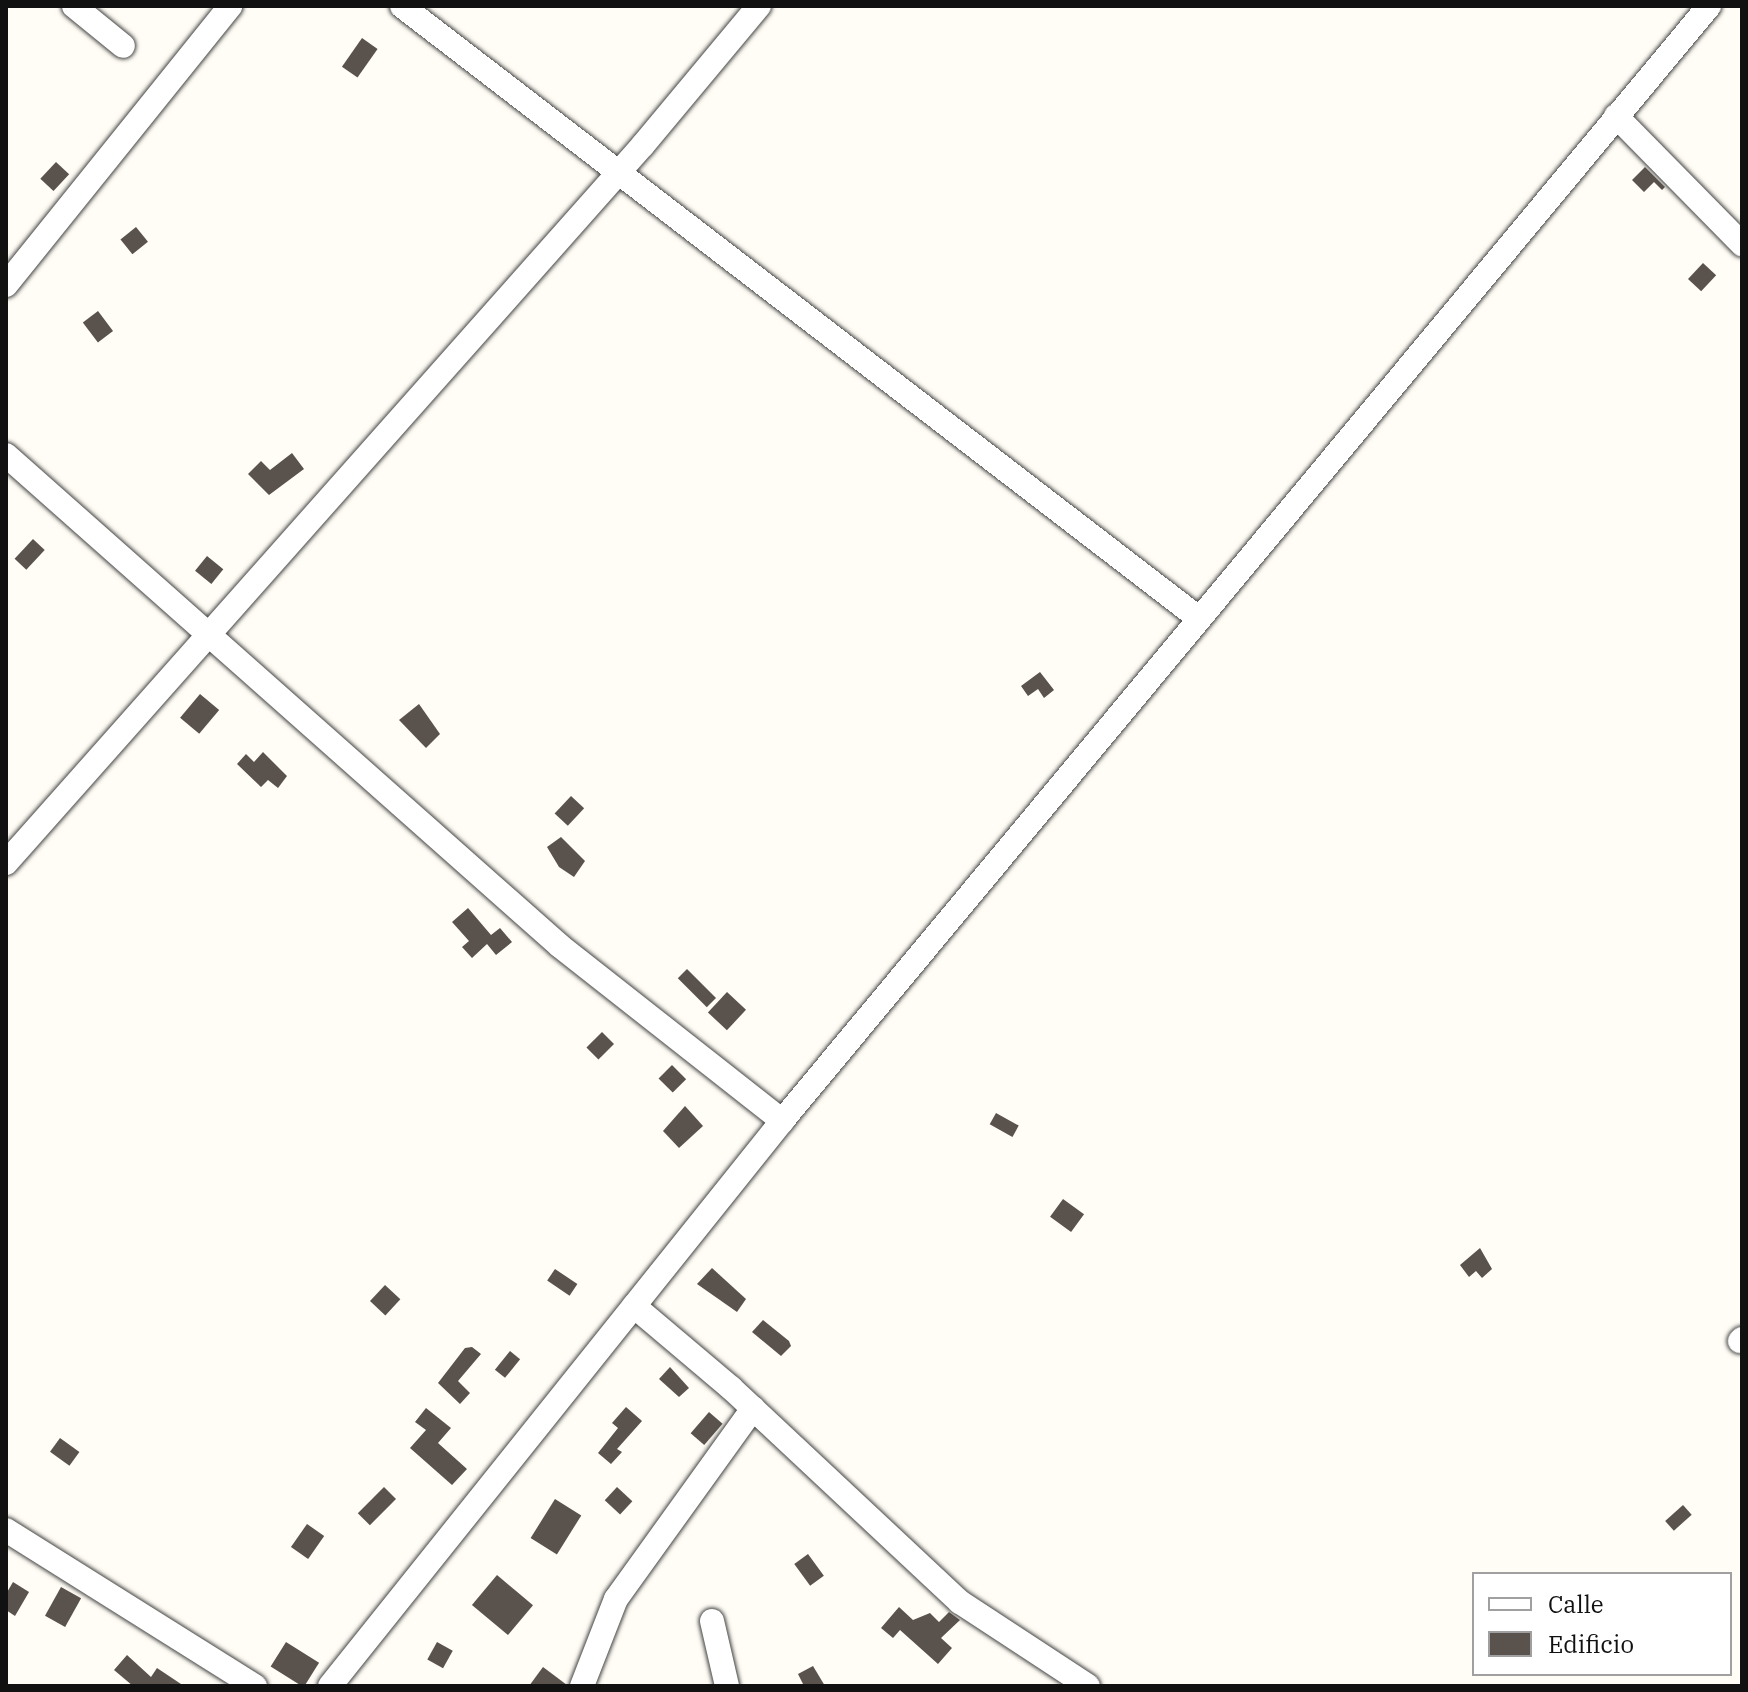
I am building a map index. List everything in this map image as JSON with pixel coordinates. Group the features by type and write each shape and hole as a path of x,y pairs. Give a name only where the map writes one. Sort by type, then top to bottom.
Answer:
{"street":[{"path":"74,6 123,46"},
{"path":"6,285 230,6"},
{"path":"402,6 1197,617"},
{"path":"6,863 207,632 619,172 759,6"},
{"path":"330,1686 782,1121 1197,617 1709,6"},
{"path":"1616,116 1742,244"},
{"path":"6,455 560,946 782,1121"},
{"path":"634,1306 753,1408 960,1602 1088,1686"},
{"path":"582,1686 616,1599 753,1408"},
{"path":"6,1530 255,1686"},
{"path":"712,1621 727,1686"}],"building":[{"path":"362,38 378,49 357,78 342,67"},
{"path":"56,162 69,174 53,191 40,179"},
{"path":"1645,167 1665,187 1662,190 1654,182 1644,192 1632,180"},
{"path":"136,227 148,242 132,254 120,240"},
{"path":"1703,263 1716,275 1701,291 1688,279"},
{"path":"98,311 113,331 98,342 83,322"},
{"path":"292,453 304,469 269,495 248,474 261,461 270,470"},
{"path":"33,539 45,550 26,570 15,559"},
{"path":"207,556 223,569 211,584 195,571"},
{"path":"1040,672 1054,690 1044,698 1038,689 1028,696 1021,686"},
{"path":"200,694 219,710 199,734 180,718"},
{"path":"419,704 440,734 426,748 399,720"},
{"path":"263,752 287,776 278,788 268,780 261,787 237,764 246,754 254,762"},
{"path":"571,796 584,808 568,826 555,814"},
{"path":"561,837 585,861 574,877 559,867 547,847"},
{"path":"468,908 491,935 500,928 512,942 496,955 487,944 472,958 462,947 469,941 452,922"},
{"path":"687,969 716,998 707,1007 678,978"},
{"path":"727,992 746,1010 727,1030 708,1012"},
{"path":"602,1032 614,1044 598,1060 586,1048"},
{"path":"672,1065 686,1079 673,1093 659,1078"},
{"path":"685,1106 703,1126 679,1148 663,1131"},
{"path":"996,1113 1019,1126 1012,1137 990,1124"},
{"path":"1063,1199 1084,1214 1071,1232 1050,1217"},
{"path":"1480,1248 1492,1269 1482,1278 1476,1271 1469,1277 1460,1265"},
{"path":"712,1268 746,1299 737,1312 697,1284"},
{"path":"555,1269 577,1284 570,1296 547,1281"},
{"path":"385,1285 400,1299 385,1315 370,1301"},
{"path":"763,1320 789,1341 791,1346 781,1356 752,1332"},
{"path":"472,1347 481,1354 458,1381 470,1393 460,1404 438,1383 465,1348"},
{"path":"510,1351 520,1359 505,1378 495,1370"},
{"path":"670,1367 689,1388 679,1397 659,1379"},
{"path":"626,1407 642,1421 617,1449 622,1452 611,1464 598,1453 618,1428 612,1423"},
{"path":"426,1408 451,1428 438,1443 467,1469 452,1485 410,1448 426,1430 415,1422"},
{"path":"709,1412 723,1424 704,1445 691,1433"},
{"path":"60,1438 79,1452 69,1466 50,1452"},
{"path":"384,1487 396,1499 370,1525 358,1513"},
{"path":"617,1487 632,1501 620,1514 605,1500"},
{"path":"555,1499 581,1515 557,1554 531,1538"},
{"path":"1683,1505 1692,1515 1674,1531 1665,1521"},
{"path":"307,1524 324,1536 308,1559 291,1547"},
{"path":"808,1554 824,1576 810,1586 794,1564"},
{"path":"497,1575 533,1605 508,1635 472,1605"},
{"path":"13,1582 29,1592 15,1616 6,1610 6,1594"},
{"path":"61,1587 81,1598 65,1627 45,1616"},
{"path":"899,1607 913,1620 930,1613 939,1622 949,1612 960,1620 941,1638 952,1648 938,1664 900,1630 893,1638 881,1628"},
{"path":"286,1642 319,1663 304,1686 271,1667"},
{"path":"437,1642 453,1651 443,1668 427,1659"},
{"path":"127,1655 151,1677 157,1668 184,1686 133,1686 114,1670"},
{"path":"813,1666 825,1686 804,1686 798,1674"},
{"path":"543,1667 567,1685 567,1686 529,1686"}]}
